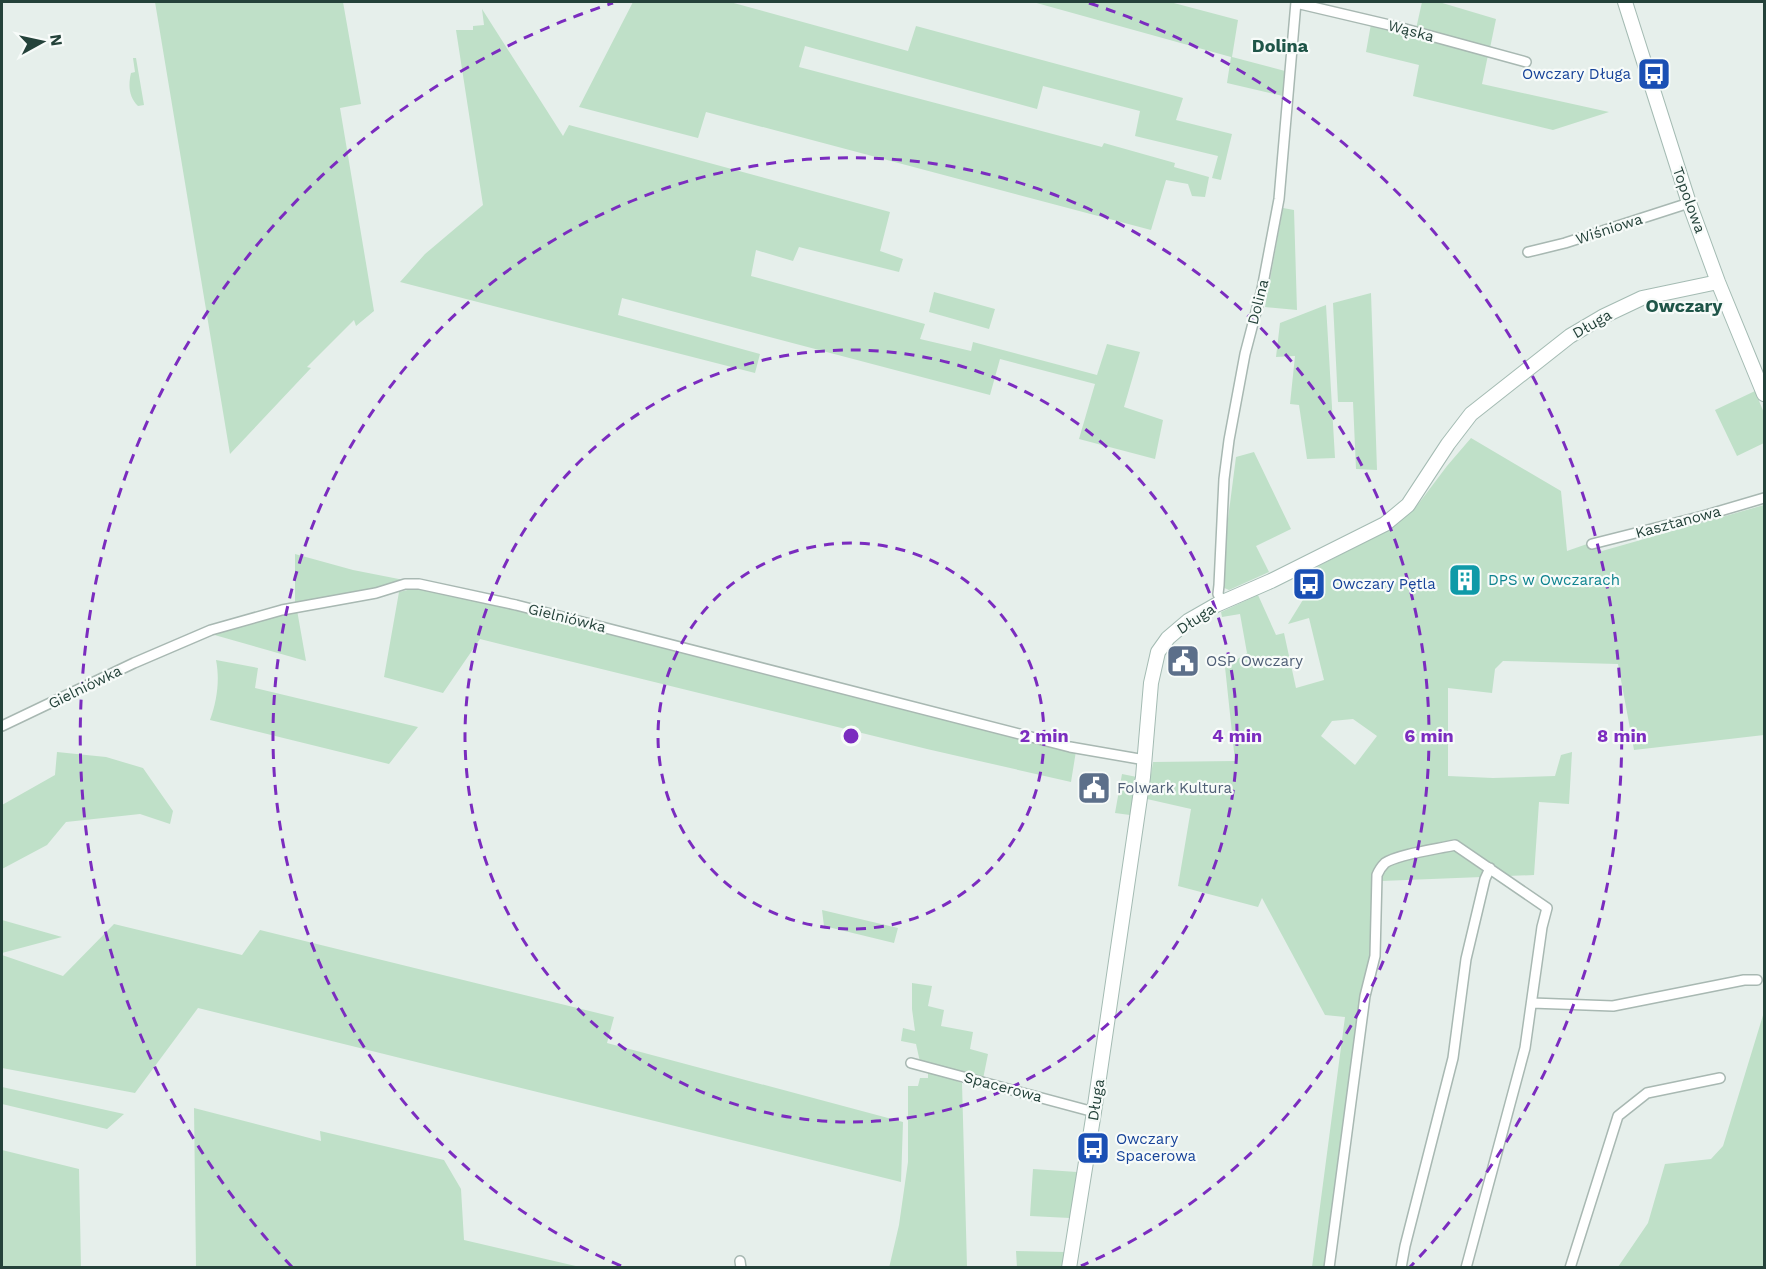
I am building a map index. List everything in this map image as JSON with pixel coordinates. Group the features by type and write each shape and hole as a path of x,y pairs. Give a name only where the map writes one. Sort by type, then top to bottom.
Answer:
{"street":[{"name":"Wąska","path":"1296,2 1526,62"},
{"name":"Dolina","path":"1221,602 1218,585 1224,479 1245,354 1262,289 1276,215 1296,2"},
{"name":"Topolowa","path":"1625,2 1689,203 1718,282 1764,394"},
{"name":"Wiśniowa","path":"1528,252 1565,243 1689,203"},
{"name":"Długa","path":"1069,1268 1145,760 1151,683 1158,652 1168,638 1188,621 1221,602 1271,581 1385,524 1408,505 1448,444 1471,414 1570,336 1604,316 1642,298 1718,282"},
{"name":"Kasztanowa","path":"1592,544 1764,498"},
{"name":"Gielniówka","path":"2,726 134,663 211,630 282,610 376,593 405,584 419,584 516,605 1070,747 1145,760"},
{"path":"1329,1268 1365,996 1375,956 1377,875 1386,862 1455,845 1548,908 1542,927 1525,1048 1466,1268"},
{"path":"1401,1268 1452,1065 1466,959 1485,879 1490,868"},
{"path":"1532,1003 1613,1006 1744,980 1757,980"},
{"name":"Spacerowa","path":"911,1063 1094,1112"},
{"path":"1570,1268 1618,1116 1647,1093 1720,1078"}],"green space":[{"path":"155,2 343,2 361,104 340,108 374,311 356,326 354,320 307,367 311,368 230,454"},
{"path":"633,2 730,2 908,51 916,26 1183,98 1176,120 1232,134 1221,180 1212,178 1218,156 1135,136 1140,111 1043,86 1037,109 805,46 799,67 1102,147 1104,143 1175,163 1174,167 1209,177 1205,197 1192,196 1188,184 1166,180 1151,230 706,112 698,138 579,107"},
{"path":"1033,2 1170,2 1238,20 1232,57 1285,71 1283,96 1227,83 1231,57"},
{"path":"1422,2 1439,2 1496,19 1490,48 1416,29"},
{"path":"482,9 563,136 569,125 890,212 880,251 903,259 899,272 799,247 793,261 756,250 751,276 925,324 920,339 971,351 973,342 1097,375 1107,344 1140,352 1124,407 1163,420 1155,459 1079,439 1095,384 1000,359 990,395 622,298 618,315 760,354 755,373 400,282 425,254 483,205 456,30 473,30 473,26 484,25"},
{"path":"1371,24 1488,55 1482,84 1609,112 1553,130 1413,96 1419,65 1366,52"},
{"path":"133,58 136,58 144,105 138,106 130,91 131,73 135,72"},
{"path":"1283,208 1294,210 1297,310 1265,307"},
{"path":"934,292 995,309 989,329 929,312"},
{"path":"1371,293 1377,470 1356,469 1353,402 1338,402 1333,303"},
{"path":"1326,305 1335,458 1307,459 1299,405 1290,404 1295,356 1276,357 1280,323"},
{"path":"1755,391 1764,413 1764,443 1737,456 1715,410"},
{"path":"1471,438 1561,491 1567,551 1587,544 1602,551 1764,505 1764,735 1634,750 1618,664 1503,661 1495,669 1492,693 1448,688 1448,776 1493,778 1555,776 1561,755 1572,752 1569,804 1539,802 1534,875 1381,881 1329,1267 1312,1267 1345,1017 1325,1015 1262,898 1258,907 1178,886 1191,809 1147,799 1153,762 1235,761 1225,667 1247,653 1240,614 1222,617 1221,612 1258,595 1276,635 1284,633 1296,688 1324,680 1309,618 1288,624 1314,582 1308,577 1319,566 1393,527 1416,507","holes":["1353,719 1377,736 1355,765 1321,736 1332,721"]},
{"path":"1254,452 1291,529 1256,546 1269,572 1229,590 1222,587 1225,542 1236,457"},
{"path":"295,554 353,570 409,581 295,605"},
{"path":"416,588 505,605 1076,751 1071,782 480,639 443,693 384,677 399,592"},
{"path":"297,610 306,661 211,634"},
{"path":"216,660 258,668 255,688 418,727 389,764 210,720 217,690"},
{"path":"57,752 106,757 143,768 173,811 170,824 140,814 66,822 47,845 2,869 2,805 55,775"},
{"path":"1122,774 1137,777 1130,815 1115,813"},
{"path":"822,910 898,928 894,943 824,926"},
{"path":"2,920 62,937 2,953"},
{"path":"114,924 242,955 260,930 614,1017 607,1043 903,1122 901,1182 198,1008 135,1093 2,1068 2,955 63,976"},
{"path":"912,983 932,986 928,1006 944,1010 941,1026 973,1032 970,1049 988,1054 983,1079 920,1062 916,1044 901,1041 903,1028 915,1031"},
{"path":"1764,1012 1764,1267 1618,1267 1648,1223 1665,1164 1711,1159 1723,1146"},
{"path":"928,1070 962,1083 967,1267 889,1268 899,1225 908,1162 908,1086 918,1086 920,1078 928,1078"},
{"path":"2,1087 124,1114 107,1129 2,1104"},
{"path":"194,1108 321,1141 320,1131 444,1160 461,1189 464,1240 580,1267 196,1267"},
{"path":"2,1150 79,1169 81,1267 2,1267"},
{"path":"1033,1169 1077,1172 1070,1218 1030,1216"},
{"path":"1016,1251 1065,1252 1062,1267 1017,1268"}],"place":[{"name":"Owczary Długa","path":"1654,74"},
{"name":"DPS w Owczarach","path":"1465,580"},
{"name":"Owczary Pętla","path":"1309,584"},
{"name":"OSP Owczary","path":"1183,661"},
{"name":"Folwark Kultura","path":"1094,788"},
{"name":"Owczary Spacerowa","path":"1093,1148"}],"district":[{"name":"Dolina","path":"1280,46"},
{"name":"Owczary","path":"1684,306"}]}
